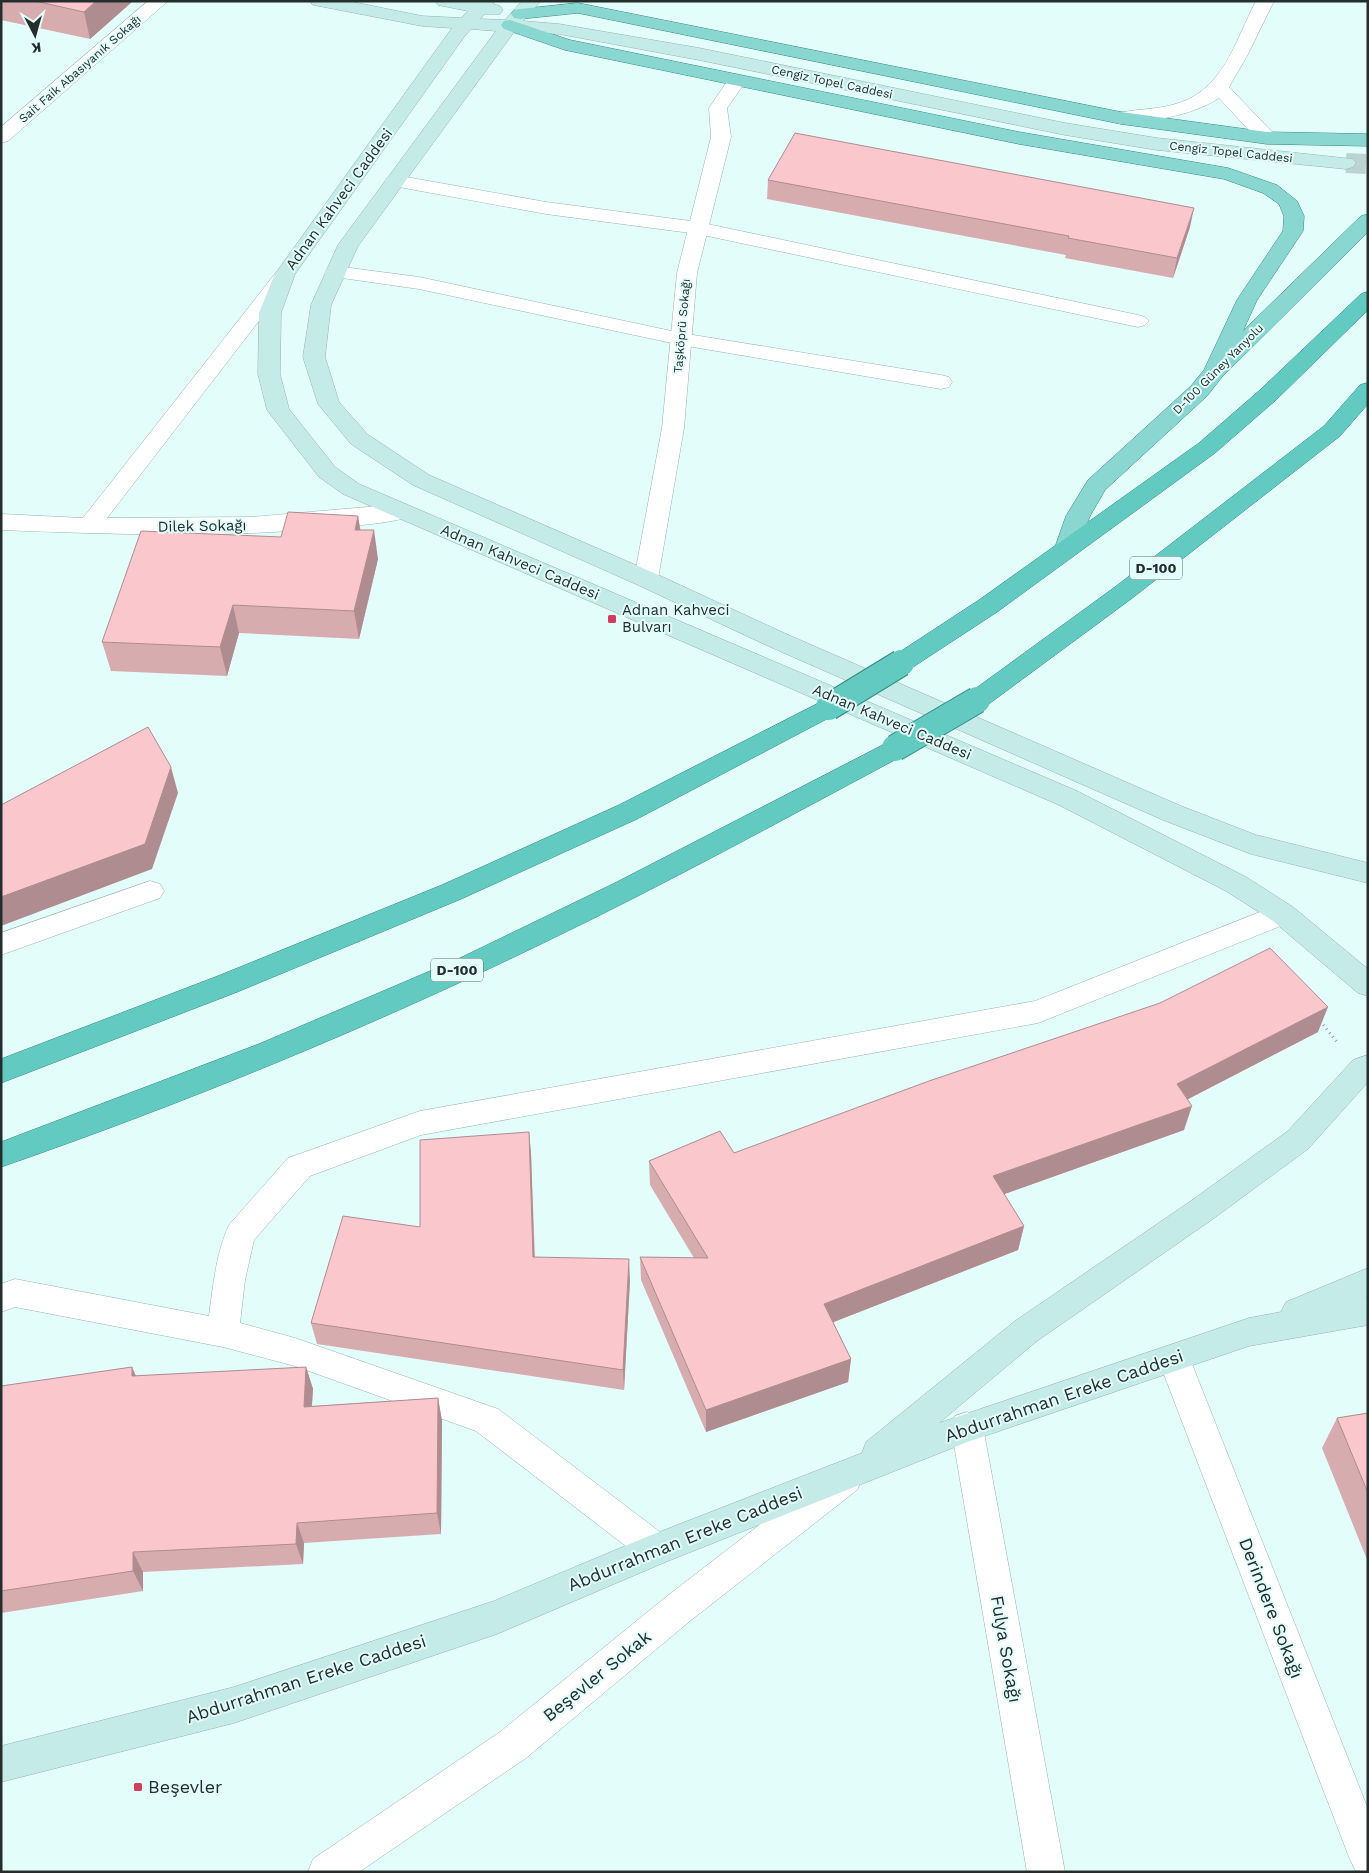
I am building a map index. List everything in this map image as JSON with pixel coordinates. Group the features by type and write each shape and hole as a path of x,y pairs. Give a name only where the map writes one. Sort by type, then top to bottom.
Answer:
{"highway":[{"path":"1,1070 195,998 440,896 599,826 724,764 830,707 988,606 1207,448 1268,396 1368,298"},
{"name":"D-100","path":"1,1155 158,1097 324,1029 530,937 700,852 895,748 977,700 1123,594 1332,431 1368,390"}],"main road":[{"name":"Cengiz Topel Caddesi","path":"319,1 388,16 477,11 521,13 559,28 698,54 1065,129 1156,144 1346,158"},
{"path":"444,1 477,11"},
{"path":"521,13 578,8 1121,118 1267,138 1368,140"},
{"name":"Adnan Kahveci Caddesi","path":"477,11 285,274 270,313 268,374 278,410 327,472 351,489 402,512 1068,798 1236,884 1282,914 1368,985"},
{"path":"521,13 565,46 1018,138 1228,174 1270,189 1287,201 1294,216 1293,231 1247,300 1214,372"},
{"name":"Adnan Kahveci Caddesi","path":"521,13 348,245 321,305 314,357 329,404 359,439 421,480 646,579 774,639 1172,813 1251,844 1368,873"},
{"name":"D-100 Güney Yanyolu","path":"1066,550 1078,516 1096,485 1199,391 1214,372 1368,220"},
{"path":"1332,431 1368,398"},
{"path":"859,1469 1026,1331 1199,1212 1298,1140 1363,1068 1368,1067"},
{"path":"1249,1332 1368,1282"},
{"name":"Abdurrahman Ereke Caddesi","path":"1,1764 234,1705 497,1616 656,1549 966,1427 1174,1359 1249,1332 1368,1311"}],"street":[{"name":"Sait Faik Abasıyanık Sokağı","path":"1,137 159,1"},
{"path":"1121,118 1166,114 1201,101 1220,88 1265,1"},
{"name":"Taşköprü Sokağı","path":"646,579 673,428 687,273 721,137 718,108 737,81"},
{"path":"1220,88 1232,104 1267,138"},
{"path":"395,181 546,208 698,228 1138,320"},
{"path":"335,272 419,283 681,339 941,382"},
{"path":"88,527 285,274"},
{"name":"Dilek Sokağı","path":"1,522 88,527 234,526 348,519 402,512"},
{"path":"1,944 150,891"},
{"path":"223,1333 229,1280 240,1234 299,1167 420,1123 1038,1012 1282,914"},
{"path":"1,1298 15,1293 223,1333 295,1352 487,1420 656,1549"},
{"name":"Derindere Sokağı","path":"1174,1359 1368,1857"},
{"name":"Fulya Sokağı","path":"966,1427 1046,1872"},
{"name":"Beşevler Sokak","path":"326,1872 513,1745 678,1609 859,1469"}],"building":[{"path":"35,1 96,1 84,12"},
{"path":"795,133 1194,208 1177,258 768,180"},
{"path":"288,512 358,516 355,530 374,530 354,611 233,605 220,647 102,642 141,531 281,537"},
{"path":"148,727 171,767 145,844 1,897 1,805"},
{"path":"1270,948 1328,1007 1177,1084 1192,1106 993,1176 1024,1226 824,1304 851,1359 706,1410 640,1257 708,1258 649,1161 720,1131 734,1153 929,1081 1160,1003"},
{"path":"529,1132 533,1257 629,1259 623,1370 311,1323 343,1216 420,1227 420,1140"},
{"path":"132,1367 132,1376 306,1367 304,1407 438,1398 437,1513 297,1523 296,1544 133,1552 133,1571 1,1591 1,1386"},
{"path":"1368,1413 1368,1493 1337,1418"}],"tunnel":[{"path":"1346,163 1368,164"}],"place":[{"name":"Adnan Kahveci Bulvarı","path":"612,619"},
{"name":"Beşevler","path":"138,1787"}]}
